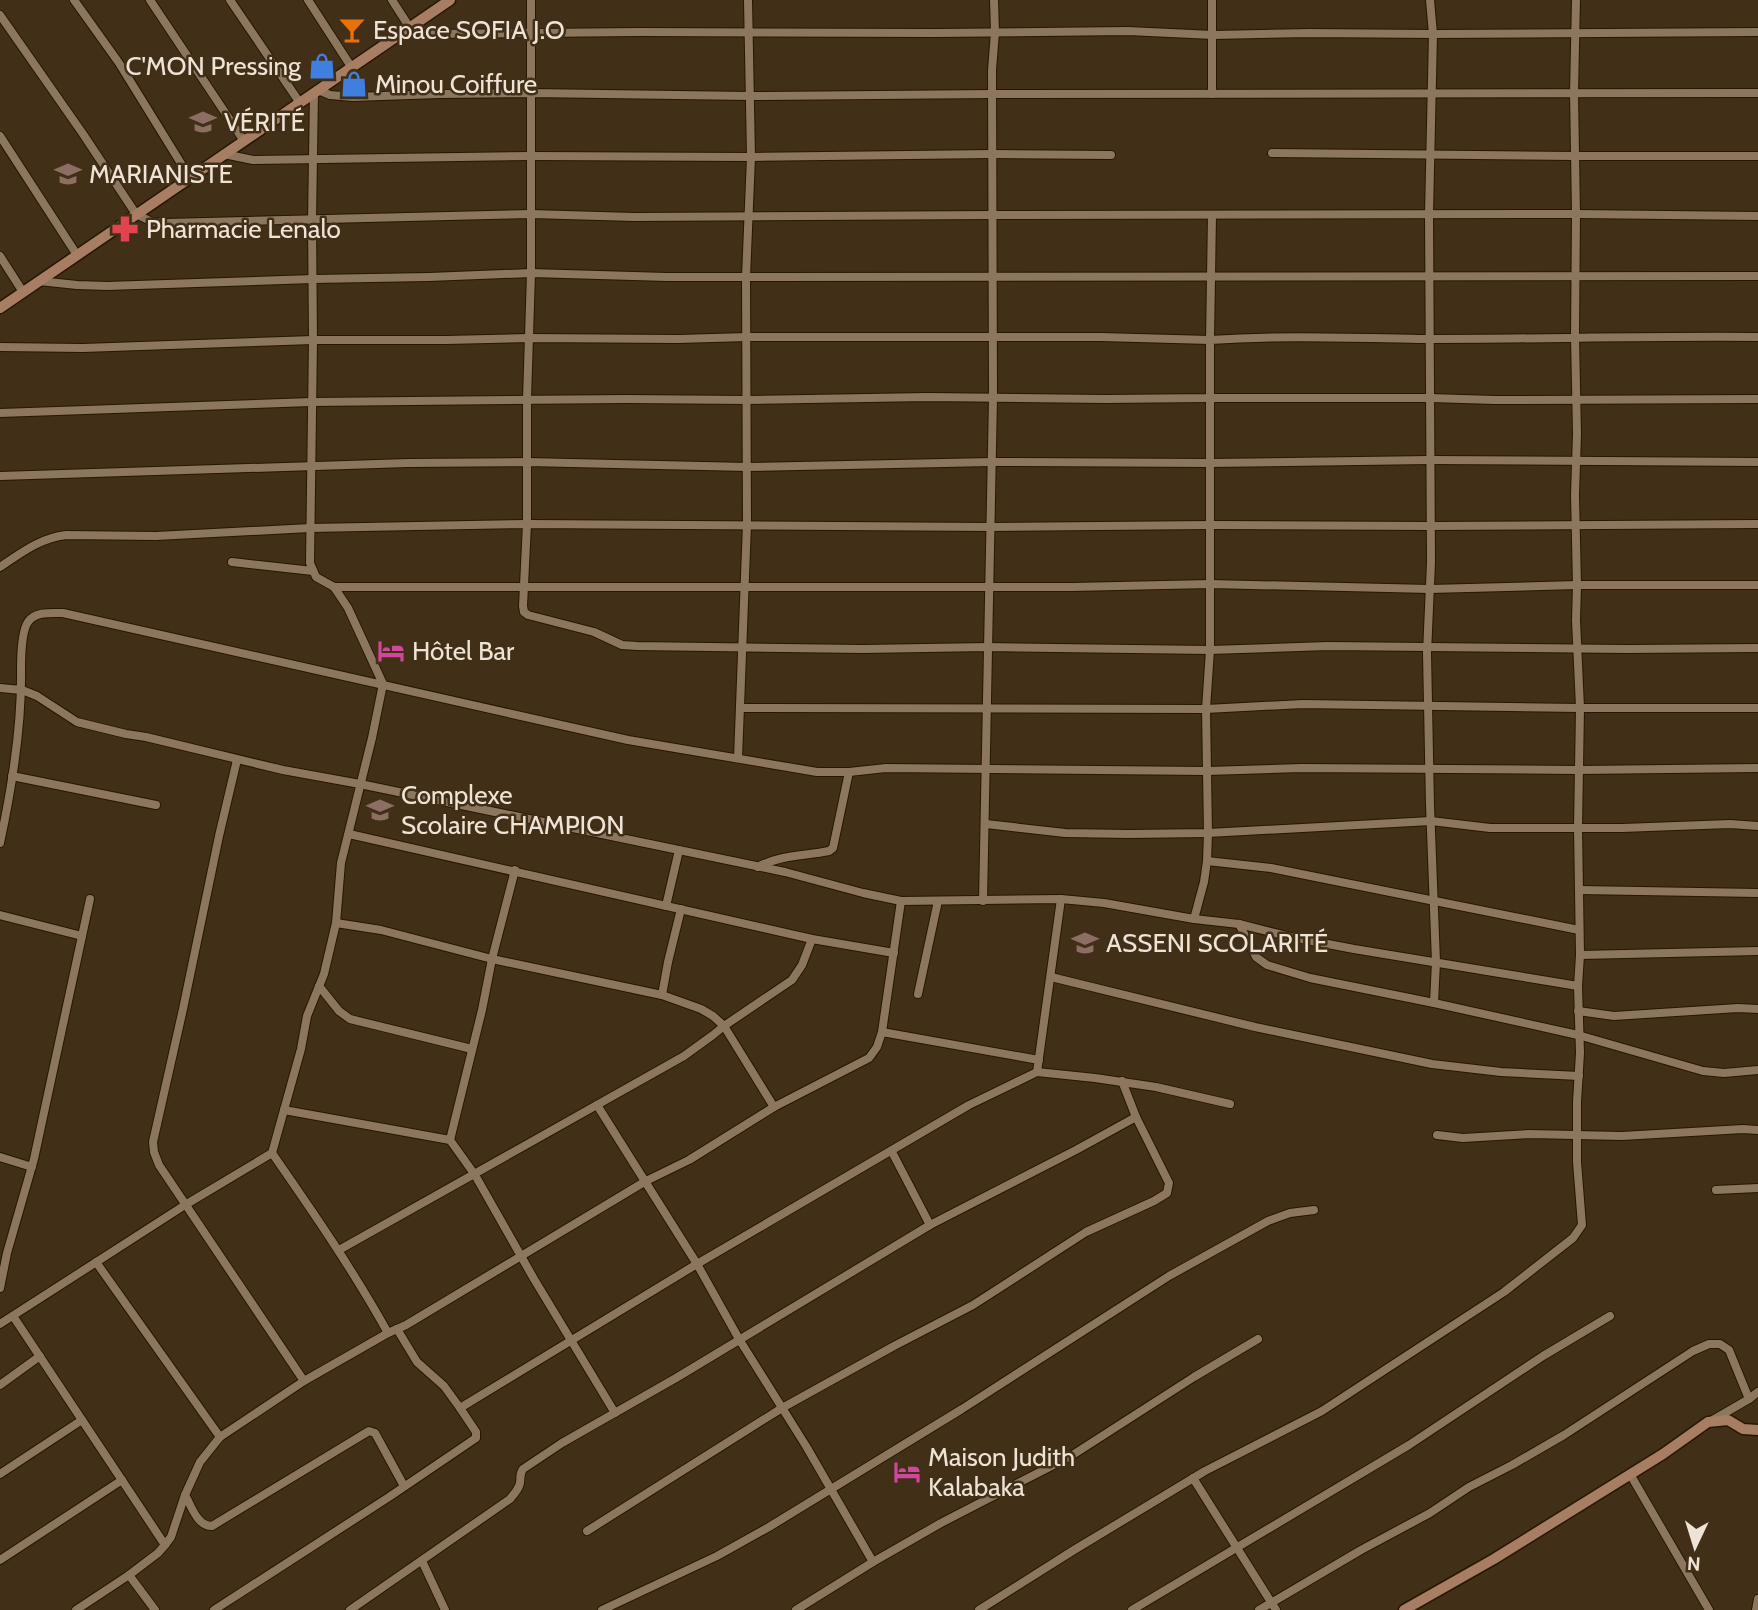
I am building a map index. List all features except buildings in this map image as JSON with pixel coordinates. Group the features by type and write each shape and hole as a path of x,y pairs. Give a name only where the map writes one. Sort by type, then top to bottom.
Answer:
{"main road":[{"path":"0,309 450,0"},
{"path":"1404,1610 1494,1559 1662,1454 1708,1422 1728,1420 1743,1429 1758,1430"}],"street":[{"path":"74,0 118,63 190,178"},
{"path":"150,0 244,141"},
{"path":"230,0 300,103"},
{"path":"308,0 352,68"},
{"path":"392,0 410,28 426,34 1128,31 1213,35 1758,32"},
{"path":"531,0 531,274 523,606 527,615 594,632 622,645 1210,650 1328,646 1758,648"},
{"path":"738,758 747,524 746,276 751,157 748,0"},
{"path":"984,901 994,338 994,0"},
{"path":"1212,0 1212,94"},
{"path":"1430,0 1433,34 1429,214 1431,526 1427,706 1436,962 1434,1003"},
{"path":"979,1610 1193,1478 1322,1411 1504,1292 1573,1238 1582,1226 1577,1102 1580,1053 1580,708 1576,620 1576,0"},
{"path":"0,15 136,214 152,222 531,214 634,217 1429,214 1758,216"},
{"path":"0,1324 185,1205 272,1153 301,1049 307,1016 324,974 336,923 341,863 383,684 348,608 334,587 316,577 310,562 312,220 316,91 353,97 530,93 750,96 1758,93"},
{"path":"0,136 77,256"},
{"path":"1272,153 1758,156"},
{"path":"224,154 253,160 530,156 1111,155"},
{"path":"1194,919 1204,882 1208,833 1206,709 1210,650 1212,215"},
{"path":"0,256 23,292"},
{"path":"40,281 107,286 531,274 667,278 1758,276"},
{"path":"0,347 83,348 313,340 529,338 1101,337 1210,340 1248,337 1758,337"},
{"path":"0,413 311,402 527,399 1758,399"},
{"path":"0,476 408,463 747,467 992,462 1758,462"},
{"path":"0,566 53,536 156,536 310,528 527,524 990,527 1758,524"},
{"path":"232,562 313,571"},
{"path":"334,587 989,587 1210,584 1430,589 1577,585 1758,586"},
{"path":"0,843 12,776 22,690 23,635 27,622 35,616 49,612 628,740 802,770 1758,768"},
{"path":"0,688 22,690 37,696 78,722 127,734 179,744 237,760 785,872 901,901 1061,899 1104,904 1239,924 1291,937 1578,986"},
{"path":"741,708 1206,709 1303,704 1758,708"},
{"path":"237,760 153,1142 154,1152 159,1165 185,1205 304,1381"},
{"path":"758,867 778,859 824,852 833,848 849,772"},
{"path":"12,776 156,805"},
{"path":"985,824 1065,832 1129,834 1208,833 1431,821 1490,828 1730,824 1758,826"},
{"path":"349,834 812,939 894,953"},
{"path":"666,906 679,850"},
{"path":"1207,860 1271,869 1579,930"},
{"path":"450,1140 515,870"},
{"path":"1580,890 1758,893"},
{"path":"0,1288 7,1253 32,1167 90,899"},
{"path":"1037,1072 1061,899"},
{"path":"76,1610 129,1575 165,1545 171,1537 200,1462 220,1437 304,1381 406,1325 646,1181 689,1160 775,1107 869,1058 877,1047 882,1031 901,901"},
{"path":"918,994 938,901"},
{"path":"662,995 681,909"},
{"path":"0,915 82,936"},
{"path":"336,923 381,930 492,959 662,995 701,1009 724,1026 775,1107"},
{"path":"1239,924 1256,957 1266,965 1310,978 1578,1035 1703,1071 1724,1073 1758,1070"},
{"path":"339,1250 662,1070 792,980 802,965 812,939"},
{"path":"1580,955 1758,951"},
{"path":"1051,976 1255,1027 1432,1065 1579,1076"},
{"path":"319,986 339,1011 350,1019 472,1049"},
{"path":"1578,1011 1614,1016 1758,1009"},
{"path":"882,1031 1039,1060"},
{"path":"460,1408 969,1105 1037,1072 1122,1081 1230,1104"},
{"path":"587,1531 782,1408 973,1305 1086,1232 1167,1193 1169,1183 1136,1117 1122,1081"},
{"path":"597,1105 698,1264 739,1339 873,1562"},
{"path":"284,1110 450,1140 475,1175 615,1413"},
{"path":"350,1610 510,1499 520,1484 523,1469 562,1443 930,1225 1136,1117"},
{"path":"1437,1135 1463,1138 1510,1134 1622,1136 1758,1130"},
{"path":"892,1152 930,1225"},
{"path":"214,1610 476,1438 476,1432 444,1386 417,1362 392,1331 272,1153"},
{"path":"0,1157 32,1167"},
{"path":"1716,1190 1758,1188"},
{"path":"602,1610 717,1556 831,1489 973,1402 1169,1276 1268,1221 1290,1213 1314,1210"},
{"path":"96,1262 220,1437"},
{"path":"13,1316 165,1545"},
{"path":"1132,1610 1409,1445 1543,1356 1610,1316"},
{"path":"796,1610 941,1523 1071,1456 1258,1339"},
{"path":"1259,1610 1274,1606 1360,1550 1430,1513 1469,1487 1553,1441 1693,1351 1720,1343 1729,1350 1749,1399"},
{"path":"0,1385 40,1356"},
{"path":"1708,1422 1758,1392"},
{"path":"0,1474 82,1420"},
{"path":"185,1495 201,1524 212,1526 369,1431 375,1433 404,1486"},
{"path":"1629,1474 1709,1610"},
{"path":"1193,1478 1274,1606"},
{"path":"0,1560 122,1480"},
{"path":"422,1561 445,1610"},
{"path":"129,1575 155,1610"},
{"path":"1756,1610 1758,1599"}],"place":[{"name":"Espace SOFIA J.O","path":"352,30"},
{"name":"C'MON Pressing","path":"322,66"},
{"name":"Minou Coiffure","path":"354,84"},
{"name":"VÉRITÉ","path":"203,122"},
{"name":"MARIANISTE","path":"68,174"},
{"name":"Pharmacie Lenalo","path":"125,229"},
{"name":"Hôtel Bar","path":"391,651"},
{"name":"Complexe Scolaire CHAMPION","path":"380,810"},
{"name":"ASSENI SCOLARITÉ","path":"1085,943"},
{"name":"Maison Judith Kalabaka","path":"907,1472"}]}
